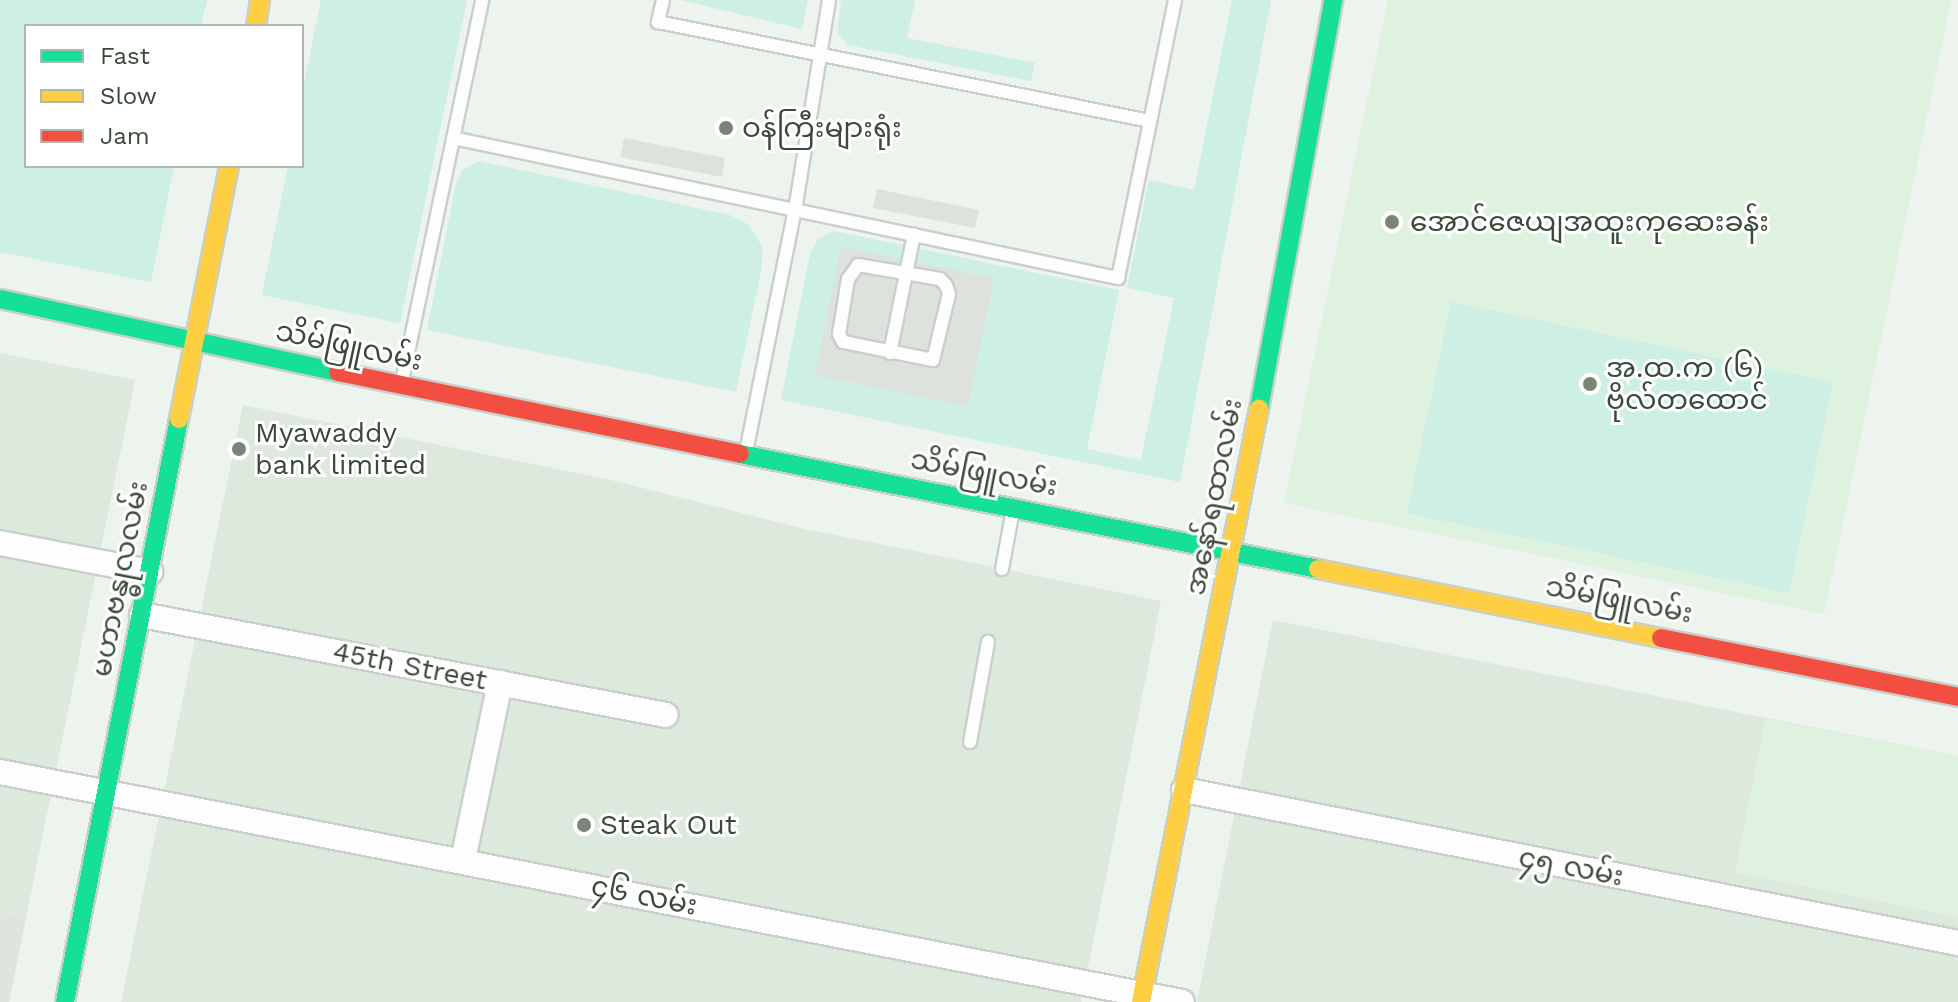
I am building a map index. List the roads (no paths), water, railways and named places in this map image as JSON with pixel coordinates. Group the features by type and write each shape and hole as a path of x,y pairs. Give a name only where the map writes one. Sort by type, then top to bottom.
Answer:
{"main road":[{"path":"256,24 260,0"},
{"name":"အနော်ရထာလမ်း","path":"1142,998 1233,552 1333,0"},
{"name":"မဟာဗန္ဓုလလမ်း","path":"65,1002 116,792 152,616 150,572 229,168"},
{"name":"သိမ်ဖြူလမ်း","path":"0,299 401,386 1958,697"}],"street":[{"path":"0,543 150,572"},
{"name":"45th Street","path":"152,616 500,683 463,860"},
{"path":"500,683 666,715"},
{"name":"၄၆ လမ်း","path":"0,772 463,860 1142,998 1182,1002"},
{"name":"၄၅ လမ်း","path":"1184,790 1958,943"}],"lane":[{"path":"401,386 482,0"},
{"path":"663,0 658,22 1150,121"},
{"path":"745,455 795,210 818,84 818,54 829,0"},
{"path":"453,138 1118,278 1175,0"},
{"path":"890,353 914,234"},
{"path":"858,265 906,274 940,279 949,294 933,360 843,342 839,334 848,279 858,265"},
{"path":"1002,569 1013,508"},
{"path":"970,742 988,642"}],"place":[{"name":"ဝန်ကြီးများရုံး","path":"726,128"},
{"name":"အောင်ဇေယျအထူးကုဆေးခန်း","path":"1392,222"},
{"name":"အ.ထ.က (၆) ဗိုလ်တထောင်","path":"1590,384"},
{"name":"Myawaddy bank limited","path":"239,449"},
{"name":"Steak Out","path":"584,825"}]}
